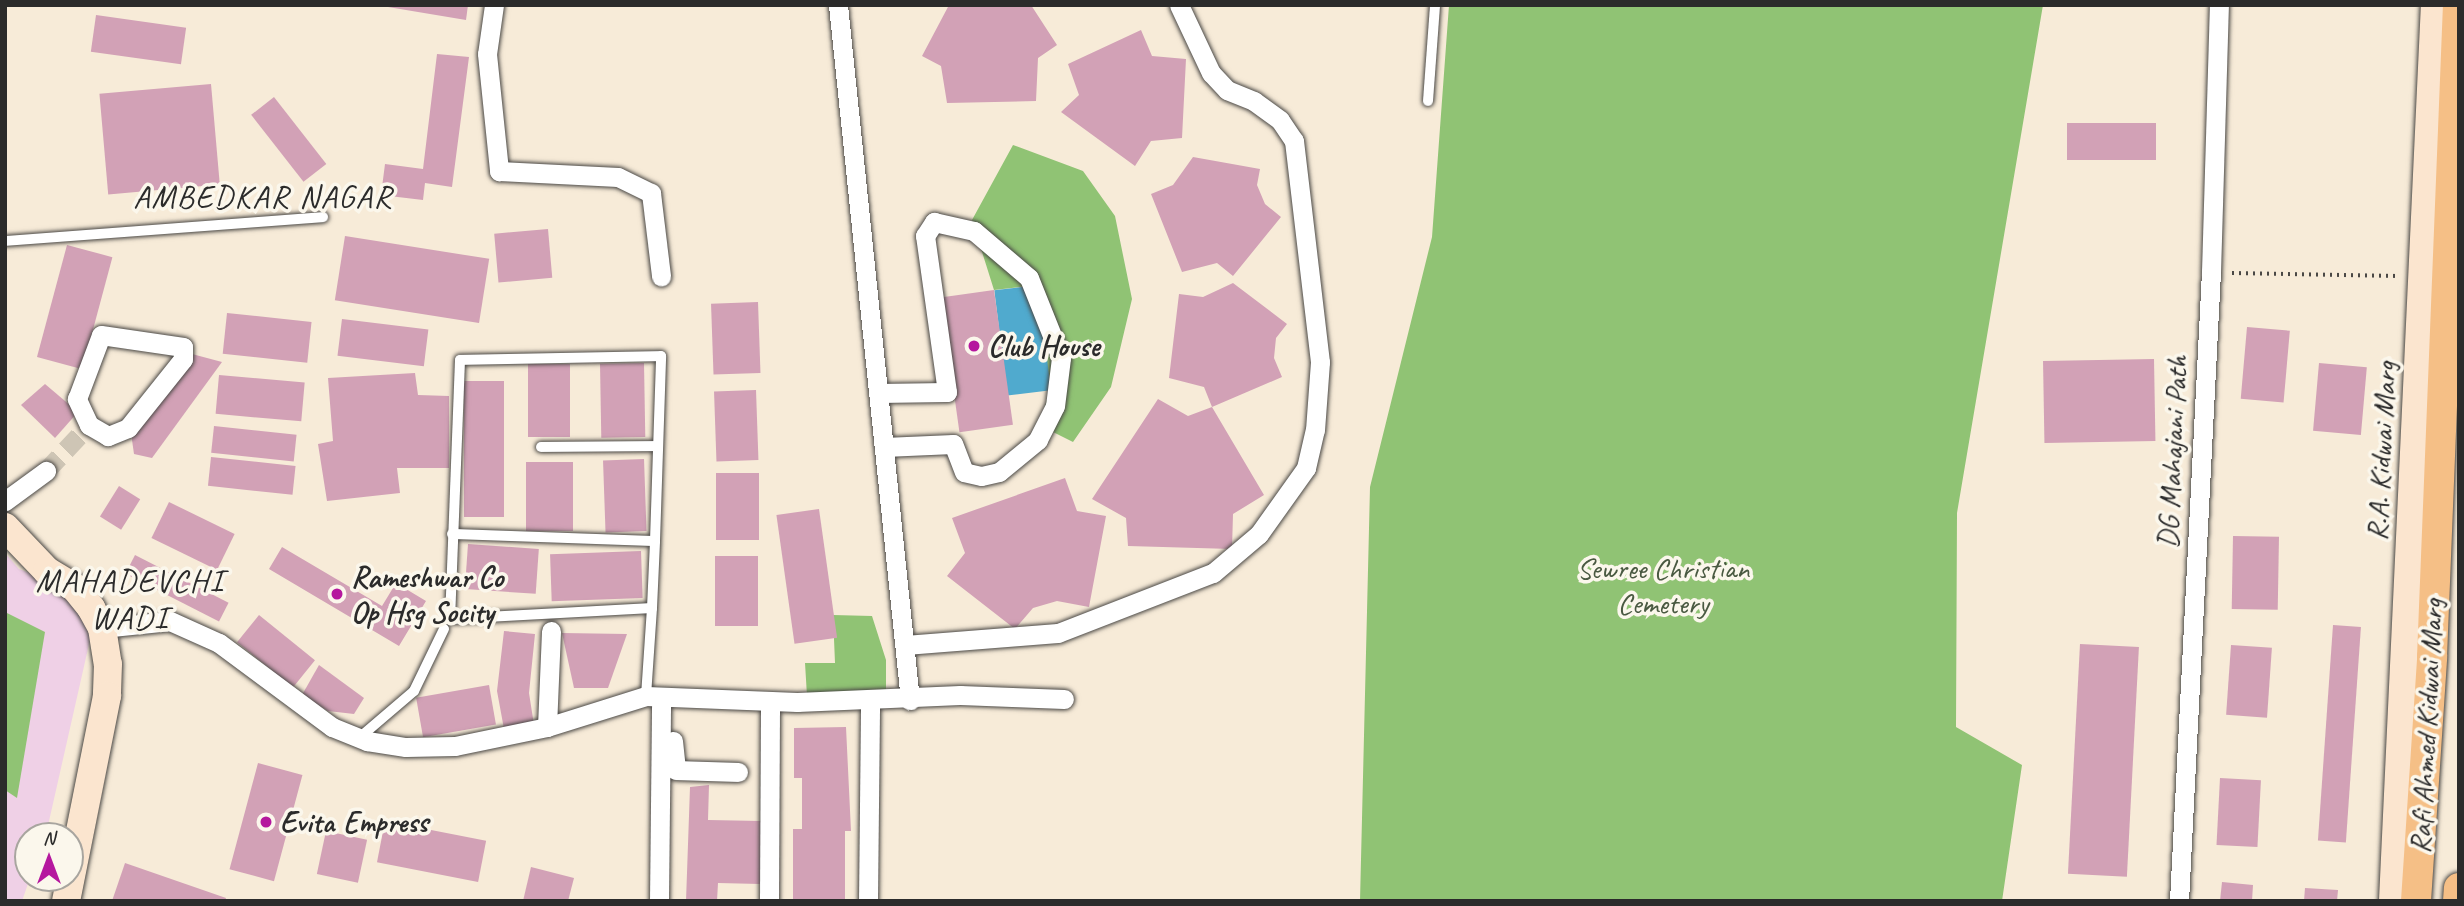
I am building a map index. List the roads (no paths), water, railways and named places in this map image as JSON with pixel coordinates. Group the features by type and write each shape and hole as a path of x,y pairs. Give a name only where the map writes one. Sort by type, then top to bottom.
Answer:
{"main road":[{"name":"Rafi Ahmed Kidwai Marg","path":"2416,901 2432,657 2437,208 2458,5"},
{"path":"2458,901 2459,888"}],"street":[{"path":"495,5 487,54 499,171 618,177 651,193 661,276"},
{"path":"838,5 910,699"},
{"path":"905,645 1058,633 1213,573 1259,534 1306,468 1315,430 1320,362 1294,141 1280,120 1254,101 1227,90 1211,73 1179,5"},
{"name":"DG Mahajani Path","path":"2179,901 2211,272 2219,5"},
{"name":"R.A. Kidwai Marg","path":"2393,901 2423,277 2437,208 2435,5"},
{"path":"878,393 947,392 925,236 934,222 974,231 1029,278 1061,358 1055,406 1038,440 999,472 981,476 964,472 953,444 884,447"},
{"path":"101,335 183,347 183,359 128,428 108,436 89,425 77,393 101,335"},
{"path":"5,501 46,471"},
{"path":"5,527 47,571 75,589 102,628 107,696 66,901"},
{"path":"102,628 170,621 219,643 332,727 358,738 406,747 455,746 664,700 732,709"},
{"path":"547,727 551,631"},
{"path":"701,704 870,701 960,695 1064,699"},
{"path":"659,901 667,760 664,700"},
{"path":"769,901 770,701"},
{"path":"868,901 870,701"},
{"path":"667,760 680,771 738,772"}],"lane":[{"path":"1428,101 1435,5"},
{"path":"5,241 323,218"},
{"path":"652,608 450,619 460,360 661,356 652,608 664,700"},
{"path":"541,447 658,446"},
{"path":"453,534 655,541"},
{"path":"358,738 414,691 444,629"}],"water":[{"path":"1038,285 1051,390 1007,396 994,290"}],"tunnel":[{"path":"46,471 89,425"}],"place":[{"name":"Club House","path":"974,346"},
{"name":"Rameshwar Co Op Hsg Socity","path":"337,594"},
{"name":"Evita Empress","path":"266,822"}],"district":[{"name":"AMBEDKAR NAGAR","path":"263,197"},
{"name":"MAHADEVCHI WADI","path":"130,600"}],"park label":[{"name":"Sewree Christian Cemetery","path":"1663,585"}]}
